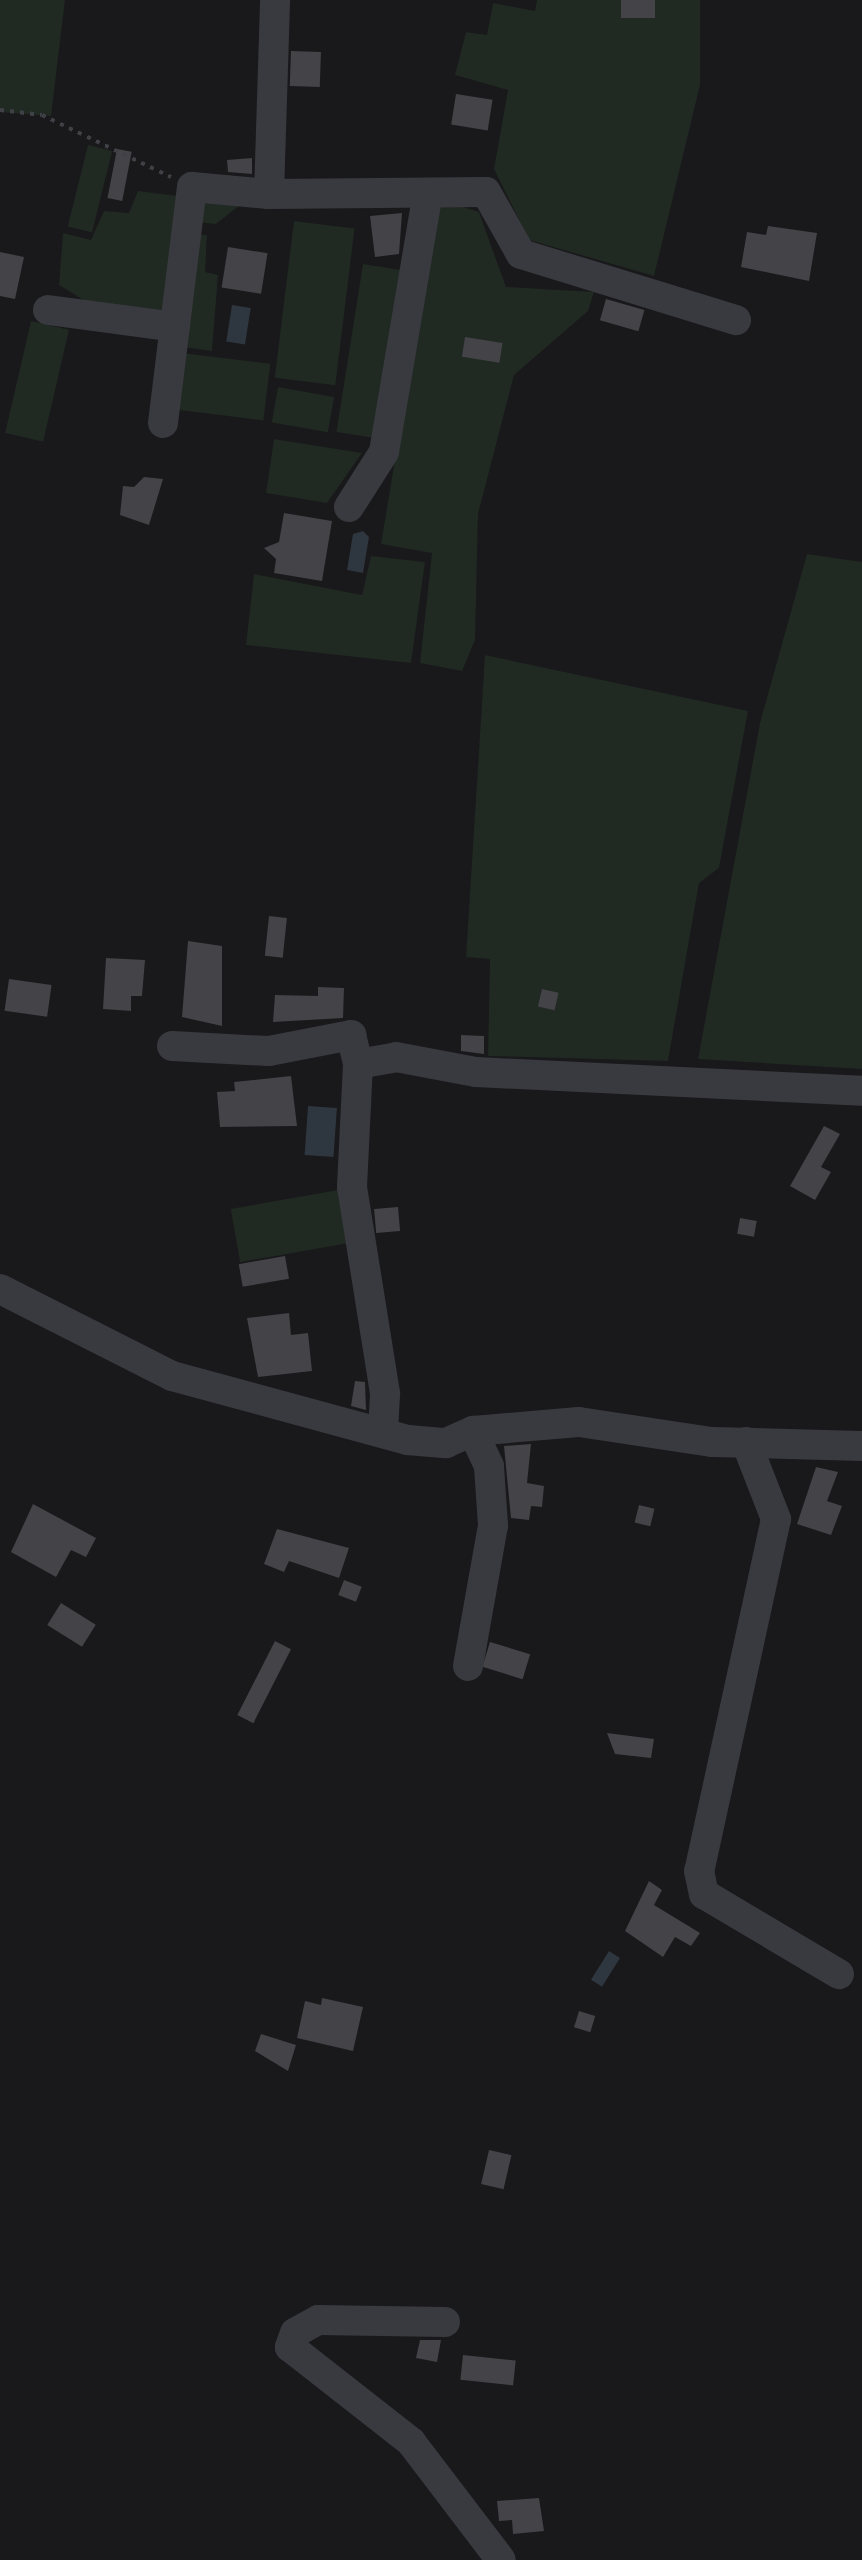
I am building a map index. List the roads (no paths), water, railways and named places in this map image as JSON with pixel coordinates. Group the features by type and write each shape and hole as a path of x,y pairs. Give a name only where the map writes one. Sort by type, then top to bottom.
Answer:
{"street":[{"path":"269,194 275,0"},
{"path":"163,423 192,187 269,194 486,192 521,254 736,320"},
{"path":"349,507 384,452 428,193"},
{"path":"48,310 175,327"},
{"path":"172,1046 269,1051 343,1032 351,1035 358,1064 352,1187 385,1394 383,1433"},
{"path":"358,1064 396,1057 476,1072 862,1091"},
{"path":"0,1289 172,1376 430,1443 473,1431 579,1422 746,1442 862,1446"},
{"path":"468,1666 493,1525 489,1466 473,1431"},
{"path":"746,1442 776,1519 699,1871 704,1894 839,1974"},
{"path":"445,2322 318,2320 295,2333 290,2347 411,2442 501,2560"}]}
